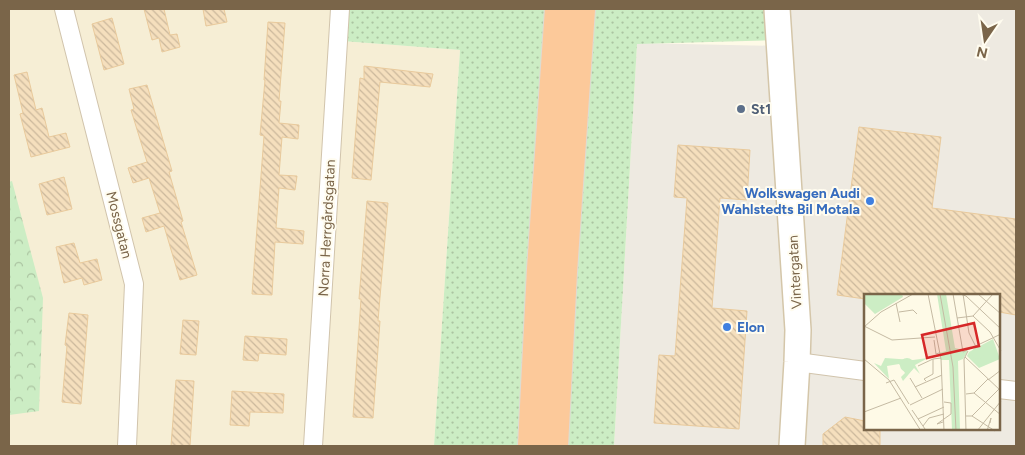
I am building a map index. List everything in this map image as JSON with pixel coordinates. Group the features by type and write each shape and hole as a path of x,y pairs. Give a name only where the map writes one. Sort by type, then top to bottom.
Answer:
{"highway":[{"path":"532,446 541,269 559,9"},
{"path":"554,446 563,272 581,9"}],"street":[{"name":"Mossgatan","path":"64,9 134,284 126,446"},
{"name":"Norra Herrgårdsgatan","path":"313,446 340,9"},
{"name":"Vintergatan","path":"777,9 795,273 797,362 792,446"},
{"path":"797,362 864,371"},
{"path":"1000,389 1016,391"}],"shaded area":[{"path":"9,9 344,9 342,41 460,50 434,446 9,446"},
{"path":"777,9 1016,9 1016,446 614,446 637,43 780,46"}],"green space":[{"path":"344,9 777,9 779,40 637,44 614,446 434,446 460,50 342,41"},
{"path":"12,181 43,298 39,411 9,415 9,182"}],"building":[{"path":"144,9 164,9 170,35 177,34 180,47 162,52 159,38 152,40"},
{"path":"203,9 224,9 227,22 206,26"},
{"path":"112,18 124,64 104,70 92,24"},
{"path":"268,22 285,23 279,123 299,125 298,139 282,137 279,175 297,176 295,190 279,188 276,228 304,231 303,244 275,242 272,295 252,294 264,136 260,135"},
{"path":"364,66 433,74 430,87 380,82 371,180 352,178 360,78 364,79"},
{"path":"27,72 36,110 42,108 49,137 66,133 70,147 31,157 20,114 23,113 14,75"},
{"path":"147,85 172,171 169,172 183,221 181,222 197,275 180,280 164,226 146,232 142,218 160,213 149,178 133,183 128,168 147,162 131,110 134,109 129,89"},
{"path":"859,127 941,137 932,208 1016,219 1016,315 1000,312 1000,294 864,294 864,299 837,295"},
{"path":"678,145 750,150 747,200 720,198 712,308 747,311 739,429 654,423 659,355 675,356 687,198 674,197"},
{"path":"64,177 72,209 47,215 39,184"},
{"path":"367,201 388,203 378,321 380,321 373,418 353,417 361,299 359,299"},
{"path":"74,243 80,263 97,259 102,280 84,285 82,278 64,283 56,247"},
{"path":"69,313 88,315 81,404 62,402"},
{"path":"183,320 199,321 196,355 180,354"},
{"path":"245,336 287,339 286,355 259,353 258,361 243,360"},
{"path":"176,380 194,381 190,446 171,446"},
{"path":"232,391 284,394 283,413 250,412 249,426 230,425"},
{"path":"845,417 864,421 864,430 880,430 880,446 823,446 823,434"}],"place":[{"name":"St1","path":"741,109"},
{"name":"Wolkswagen Audi Wahlstedts Bil Motala","path":"870,201"},
{"name":"Elon","path":"727,327"}]}
